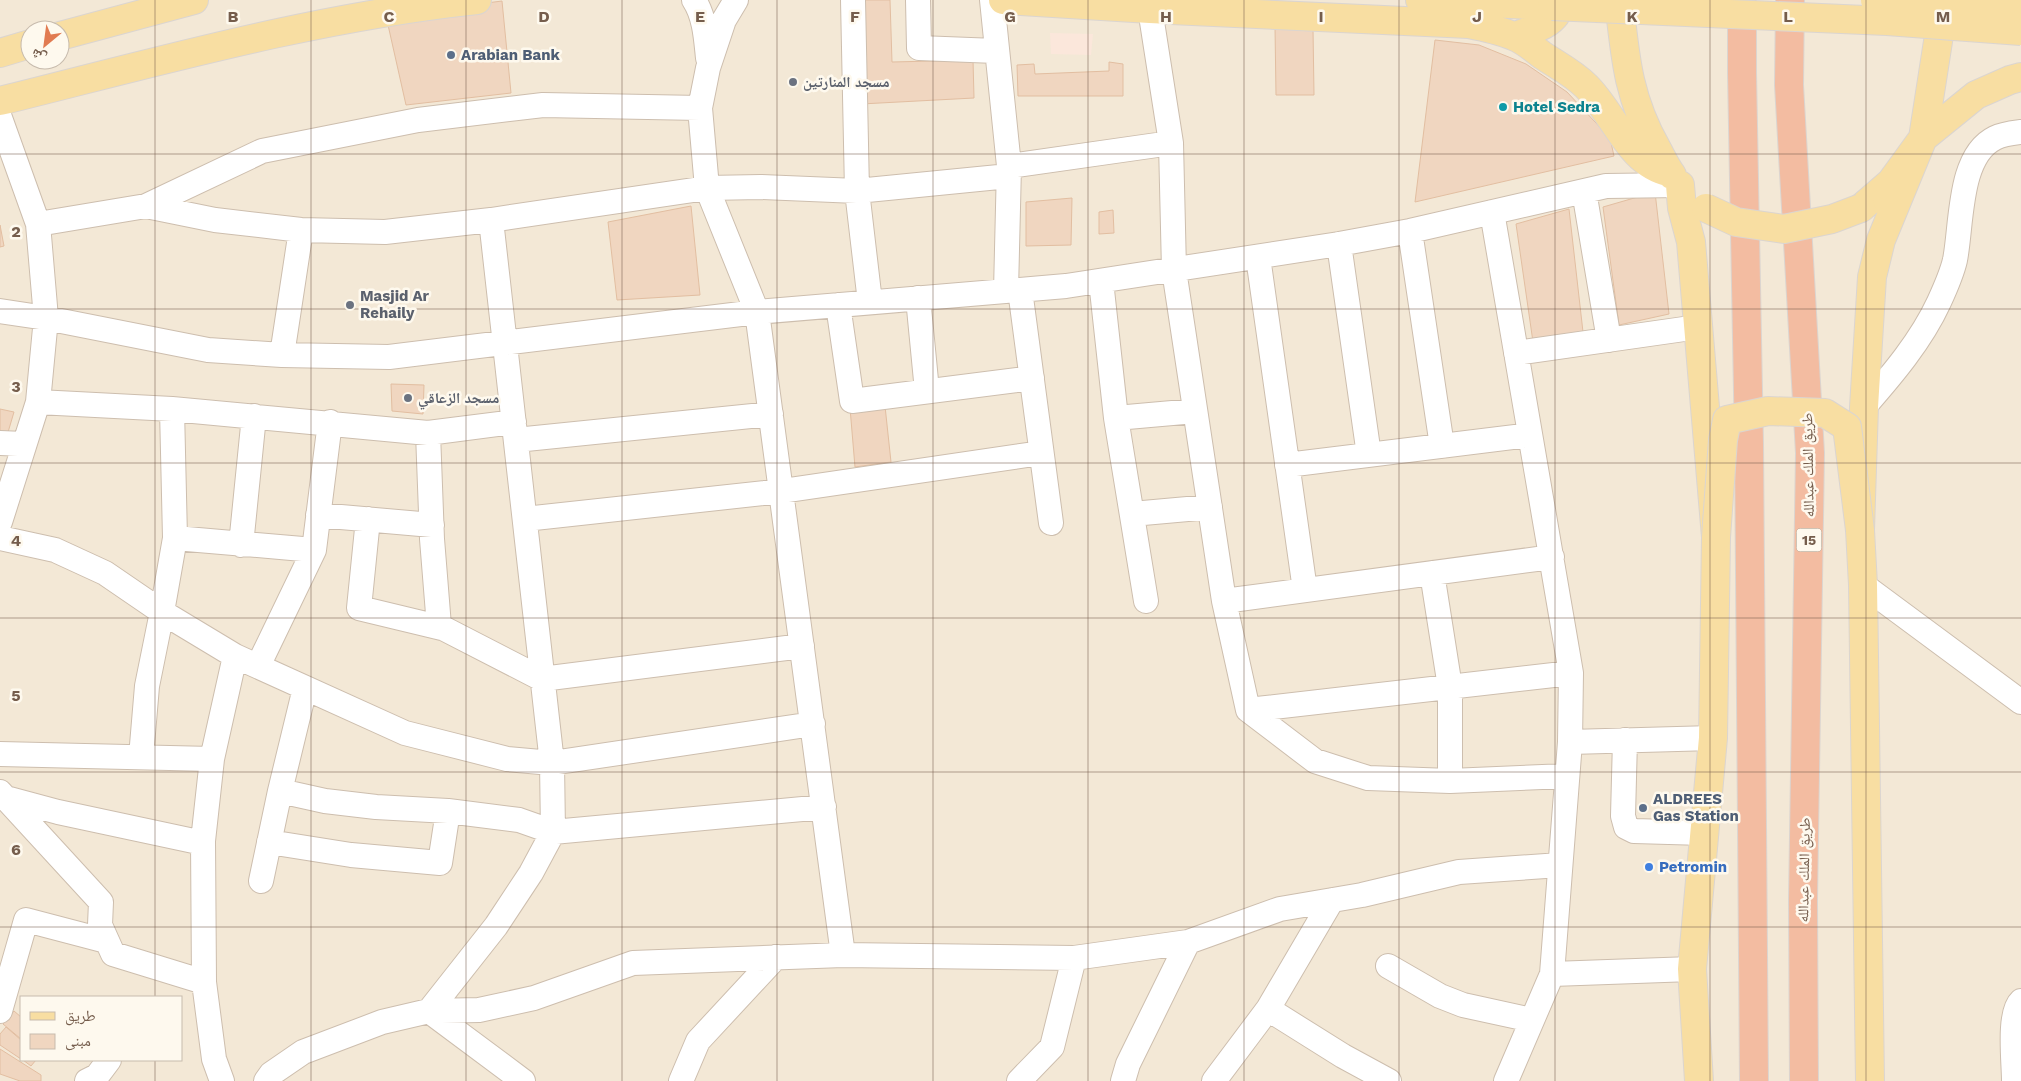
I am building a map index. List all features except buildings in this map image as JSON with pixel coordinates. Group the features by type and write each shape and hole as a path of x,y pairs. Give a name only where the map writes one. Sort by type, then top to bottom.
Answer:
{"highway":[{"path":"1742,0 1749,454 1754,1081"},
{"name":"طريق الملك عبدالله","path":"1790,0 1790,85 1810,452 1803,901 1804,1081"}],"main road":[{"path":"70,33 194,0"},
{"path":"271,35 322,11 360,0"},
{"path":"0,101 221,46 351,18 477,0"},
{"path":"1003,0 1469,24 1494,29 1515,36 1570,72 1586,85 1600,101 1636,153 1651,166 1675,178"},
{"path":"1420,0 1556,3 2021,31"},
{"path":"1619,0 1625,61 1634,100 1650,137 1675,178 1693,199 1706,208 1736,222 1784,229 1832,219 1861,208 1891,182 1923,138 1976,95 2021,77"},
{"path":"1875,0 2021,8"},
{"path":"1860,530 1864,407 1872,277 1881,240 1923,138 1939,35 1935,0"},
{"path":"1515,36 1545,25 1557,15 1556,3"},
{"path":"0,52 20,47"},
{"path":"1675,178 1691,242 1716,536"},
{"path":"1699,1081 1692,969 1713,738 1716,536 1723,440 1727,420 1768,411 1825,413 1847,427 1860,530 1863,585 1870,1081"}],"street":[{"path":"694,0 699,7 706,35 708,68"},
{"path":"736,0 724,20 708,68 700,108 707,188 758,312 844,954"},
{"path":"853,0 857,192 870,302"},
{"path":"918,0 919,48 996,51"},
{"path":"992,0 1009,171 1013,291 1032,378 1051,522"},
{"path":"1150,9 1171,143 1174,270 1224,602 1248,710 1315,761 1368,778 1450,781 1567,776"},
{"path":"38,224 146,206 262,151 418,120 543,105 700,108"},
{"path":"0,118 38,224 46,318 38,402 0,522"},
{"path":"1864,407 1889,378 1923,331 1939,303 1955,261 1967,180 1973,161 1984,145 1996,138 2021,132"},
{"path":"146,206 215,220 301,230 385,232 491,220 707,188 761,187 857,192 1009,171 1171,143"},
{"path":"0,312 46,318 208,350 282,355 390,357 758,312 1066,286 1339,244 1410,231 1606,186 1675,178"},
{"path":"1584,191 1609,340"},
{"path":"1492,212 1571,673 1570,742 1552,974 1512,1074"},
{"path":"429,1010 496,926 531,873 553,832 552,763 491,220"},
{"path":"282,355 301,230"},
{"path":"1410,231 1442,446"},
{"path":"1339,244 1369,455"},
{"path":"1258,257 1305,590"},
{"path":"1101,281 1116,418 1146,601"},
{"path":"918,298 927,391"},
{"path":"838,305 852,401 1032,378"},
{"path":"1516,353 1698,326"},
{"path":"38,402 172,409 330,422 428,433 515,431 771,414"},
{"path":"142,757 147,686 174,538 172,409"},
{"path":"1116,418 1195,411"},
{"path":"241,545 254,416"},
{"path":"258,666 314,550 330,422"},
{"path":"428,433 439,626 442,628"},
{"path":"1287,465 1530,435"},
{"path":"0,443 24,444"},
{"path":"525,519 782,491 1042,453"},
{"path":"1132,514 1210,507"},
{"path":"318,515 432,525"},
{"path":"368,520 359,608 442,628 542,679 802,646"},
{"path":"0,538 55,550 105,573 162,612 235,656 405,733 506,759 552,763 813,724"},
{"path":"174,538 314,550"},
{"path":"1224,602 1552,557"},
{"path":"1432,573 1450,687 1450,781"},
{"path":"1863,585 2021,702"},
{"path":"222,1081 214,1059 204,982 203,843 212,759 235,656"},
{"path":"1248,710 1571,673"},
{"path":"261,881 305,688"},
{"path":"1570,742 1713,738"},
{"path":"1625,740 1623,816 1626,827 1634,831 1704,833"},
{"path":"0,754 212,759"},
{"path":"280,791 325,802 448,811 519,820 553,832 824,807"},
{"path":"3,795 58,812 203,843"},
{"path":"3,795 101,902 100,925 113,954 204,982"},
{"path":"269,842 351,855 440,863 448,811"},
{"path":"266,1081 270,1074 303,1052 382,1022 429,1010 479,1010 534,998 633,963 844,954 1074,958 1188,942 1280,909 1332,900 1460,872 1560,865"},
{"path":"1214,1081 1268,1009 1332,900"},
{"path":"1,1007 26,920 106,941"},
{"path":"1123,1081 1128,1064 1188,942"},
{"path":"681,1081 698,1041 776,957"},
{"path":"1019,1081 1052,1047 1074,958"},
{"path":"1388,966 1440,996 1463,1005 1532,1020"},
{"path":"1552,974 1692,969"},
{"path":"2014,1081 2013,1023 2016,1005 2021,1001"},
{"path":"1268,1009 1343,1056 1390,1081"},
{"path":"429,1010 523,1081"},
{"path":"87,1081 96,1076 108,1061"}],"shaded area":[{"path":"0,0 2021,0 2021,1081 0,1081"},
{"path":"1050,33 1093,34 1091,55 1051,54"}],"place":[{"name":"Arabian Bank","path":"451,55"},
{"name":"مسجد المنارتين","path":"793,82"},
{"name":"Hotel Sedra","path":"1503,107"},
{"name":"Masjid Ar Rehaily","path":"350,305"},
{"name":"مسجد الزعاقي","path":"408,398"},
{"name":"ALDREES Gas Station","path":"1643,808"},
{"name":"Petromin","path":"1649,867"}]}
